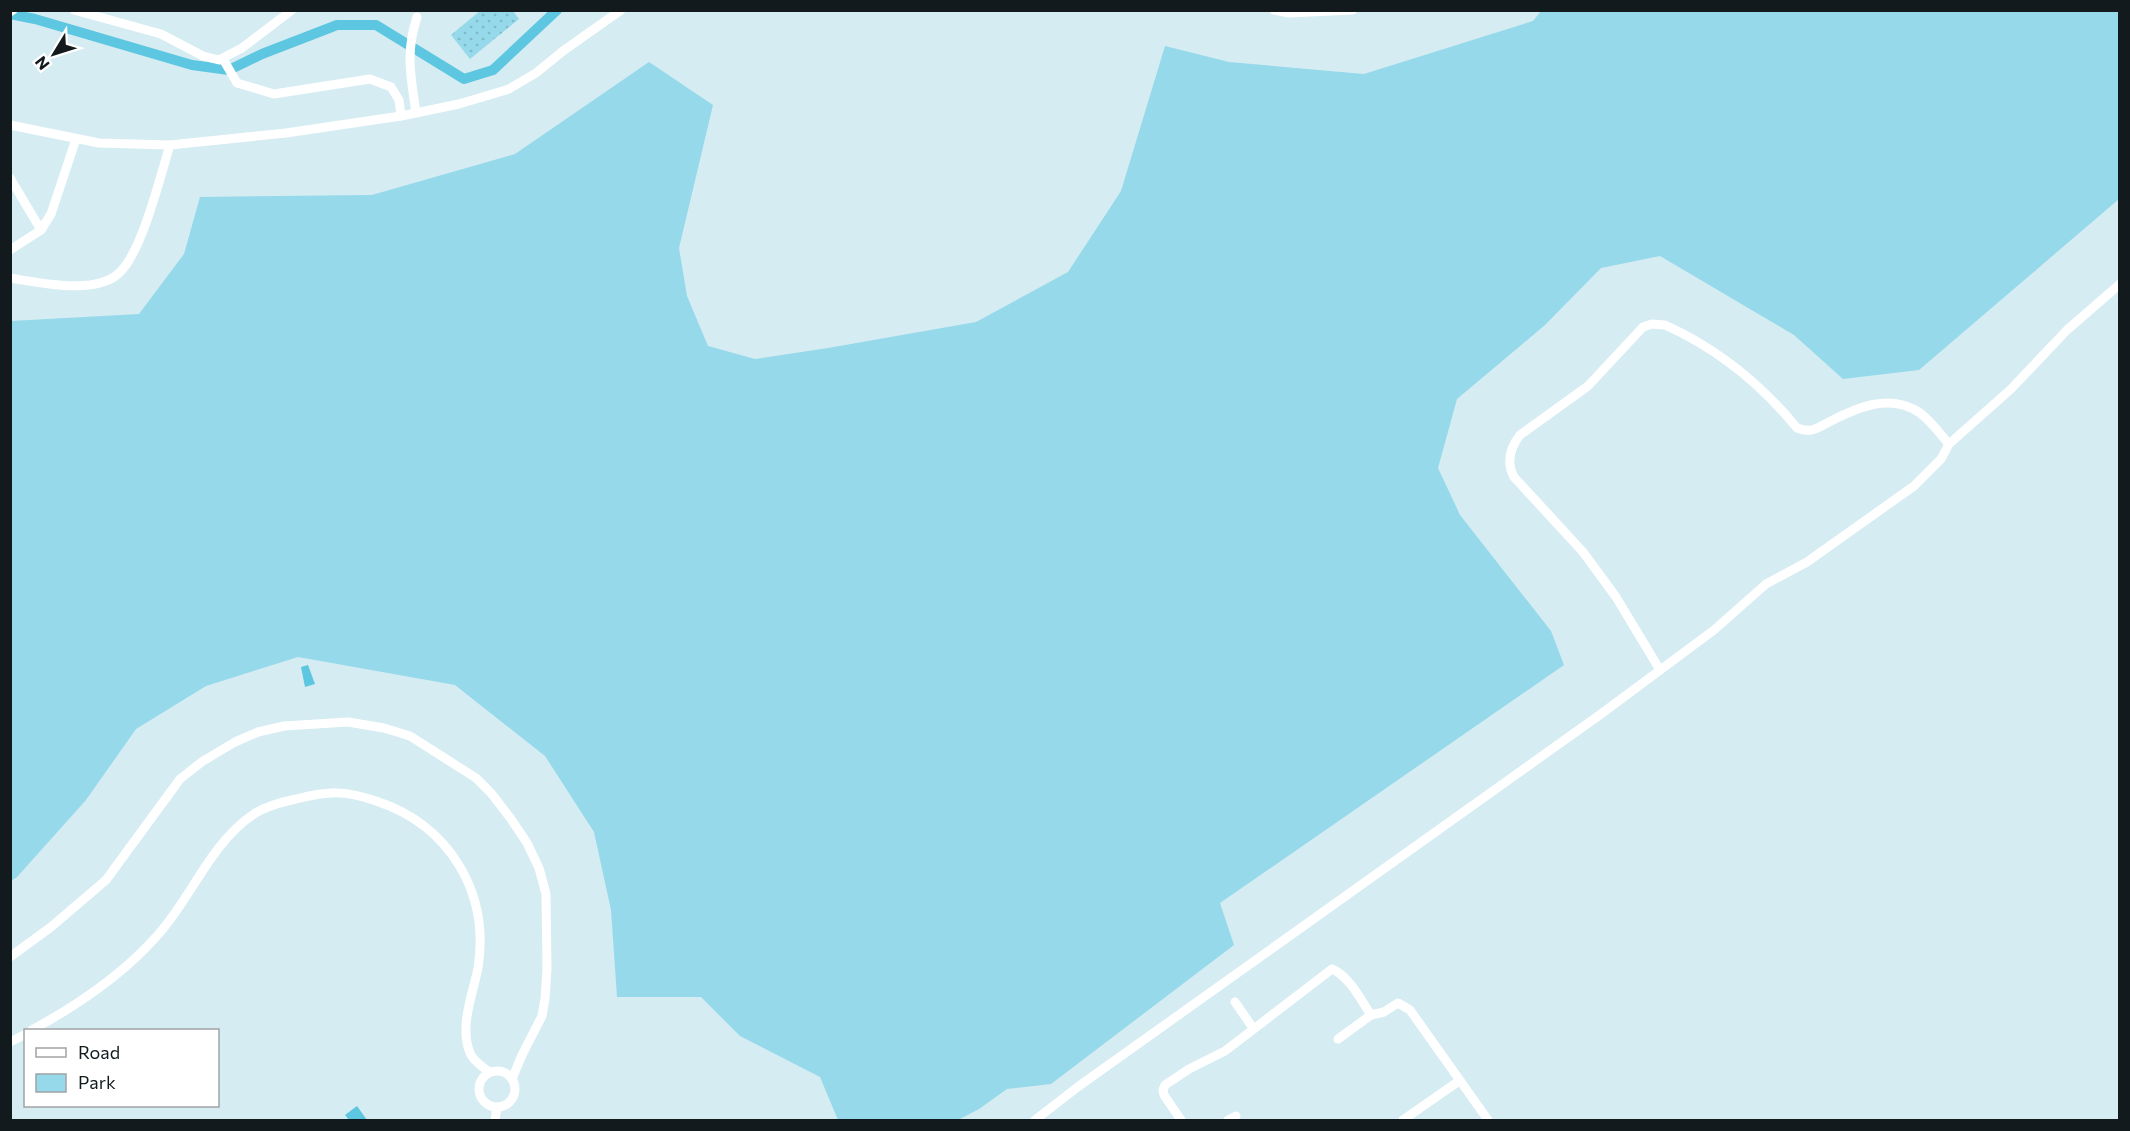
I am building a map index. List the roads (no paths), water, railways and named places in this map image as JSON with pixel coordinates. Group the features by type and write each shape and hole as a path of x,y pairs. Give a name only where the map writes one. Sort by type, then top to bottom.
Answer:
{"street":[{"path":"74,10 161,34 214,60 223,59 242,48 292,10"},
{"path":"10,125 76,139 114,144 170,145 286,133 401,116 459,104 509,89 536,73 621,10"},
{"path":"1274,10 1289,13 1353,10"},
{"path":"416,113 409,59 412,33 417,17"},
{"path":"223,59 237,82 274,94 370,79 391,87 399,100 401,116"},
{"path":"10,250 41,230 51,214 76,139"},
{"path":"10,278 88,285 100,284 121,272 132,257 170,145"},
{"path":"10,178 41,230"},
{"path":"1035,1120 1108,1065 1601,714 1722,624 1766,584 1807,562 1914,486 1941,459 1949,444 2011,389 2067,330 2120,284"},
{"path":"1660,670 1602,578 1576,544 1514,477 1509,463 1513,447 1520,435 1588,386 1643,327 1652,324 1665,325 1736,368 1758,384 1797,428 1805,431 1815,430 1862,406 1877,403 1895,404 1921,414 1949,444"},
{"path":"10,957 51,927 105,880 180,779 203,761 235,742 258,732 284,726 348,722 384,728 410,736 476,778 491,793 516,827 539,868 546,894 545,999 542,1016 512,1079"},
{"path":"34,1029 54,1018 112,978 145,949 172,920 221,846 246,820 255,813 281,802 318,793 338,791 381,802 435,835 450,851 470,884 480,921 480,944 478,967 467,1018 468,1043 470,1053 476,1062 489,1072"},
{"path":"1181,1120 1164,1095 1165,1085 1189,1069 1224,1051 1332,969 1353,989 1371,1015"},
{"path":"1235,1002 1253,1028"},
{"path":"1338,1039 1371,1015 1384,1012 1398,1003 1410,1010 1488,1120"},
{"path":"10,1042 24,1035"},
{"path":"499,1071 509,1075 512,1079 515,1090 508,1104 497,1108 485,1104 478,1093 480,1081 489,1072 499,1071"},
{"path":"1403,1120 1459,1081"},
{"path":"495,1120 497,1108"}],"waterway":[{"path":"10,14 35,19 192,65 229,70 262,54 337,25 376,25 464,79 493,70 557,10"}]}
